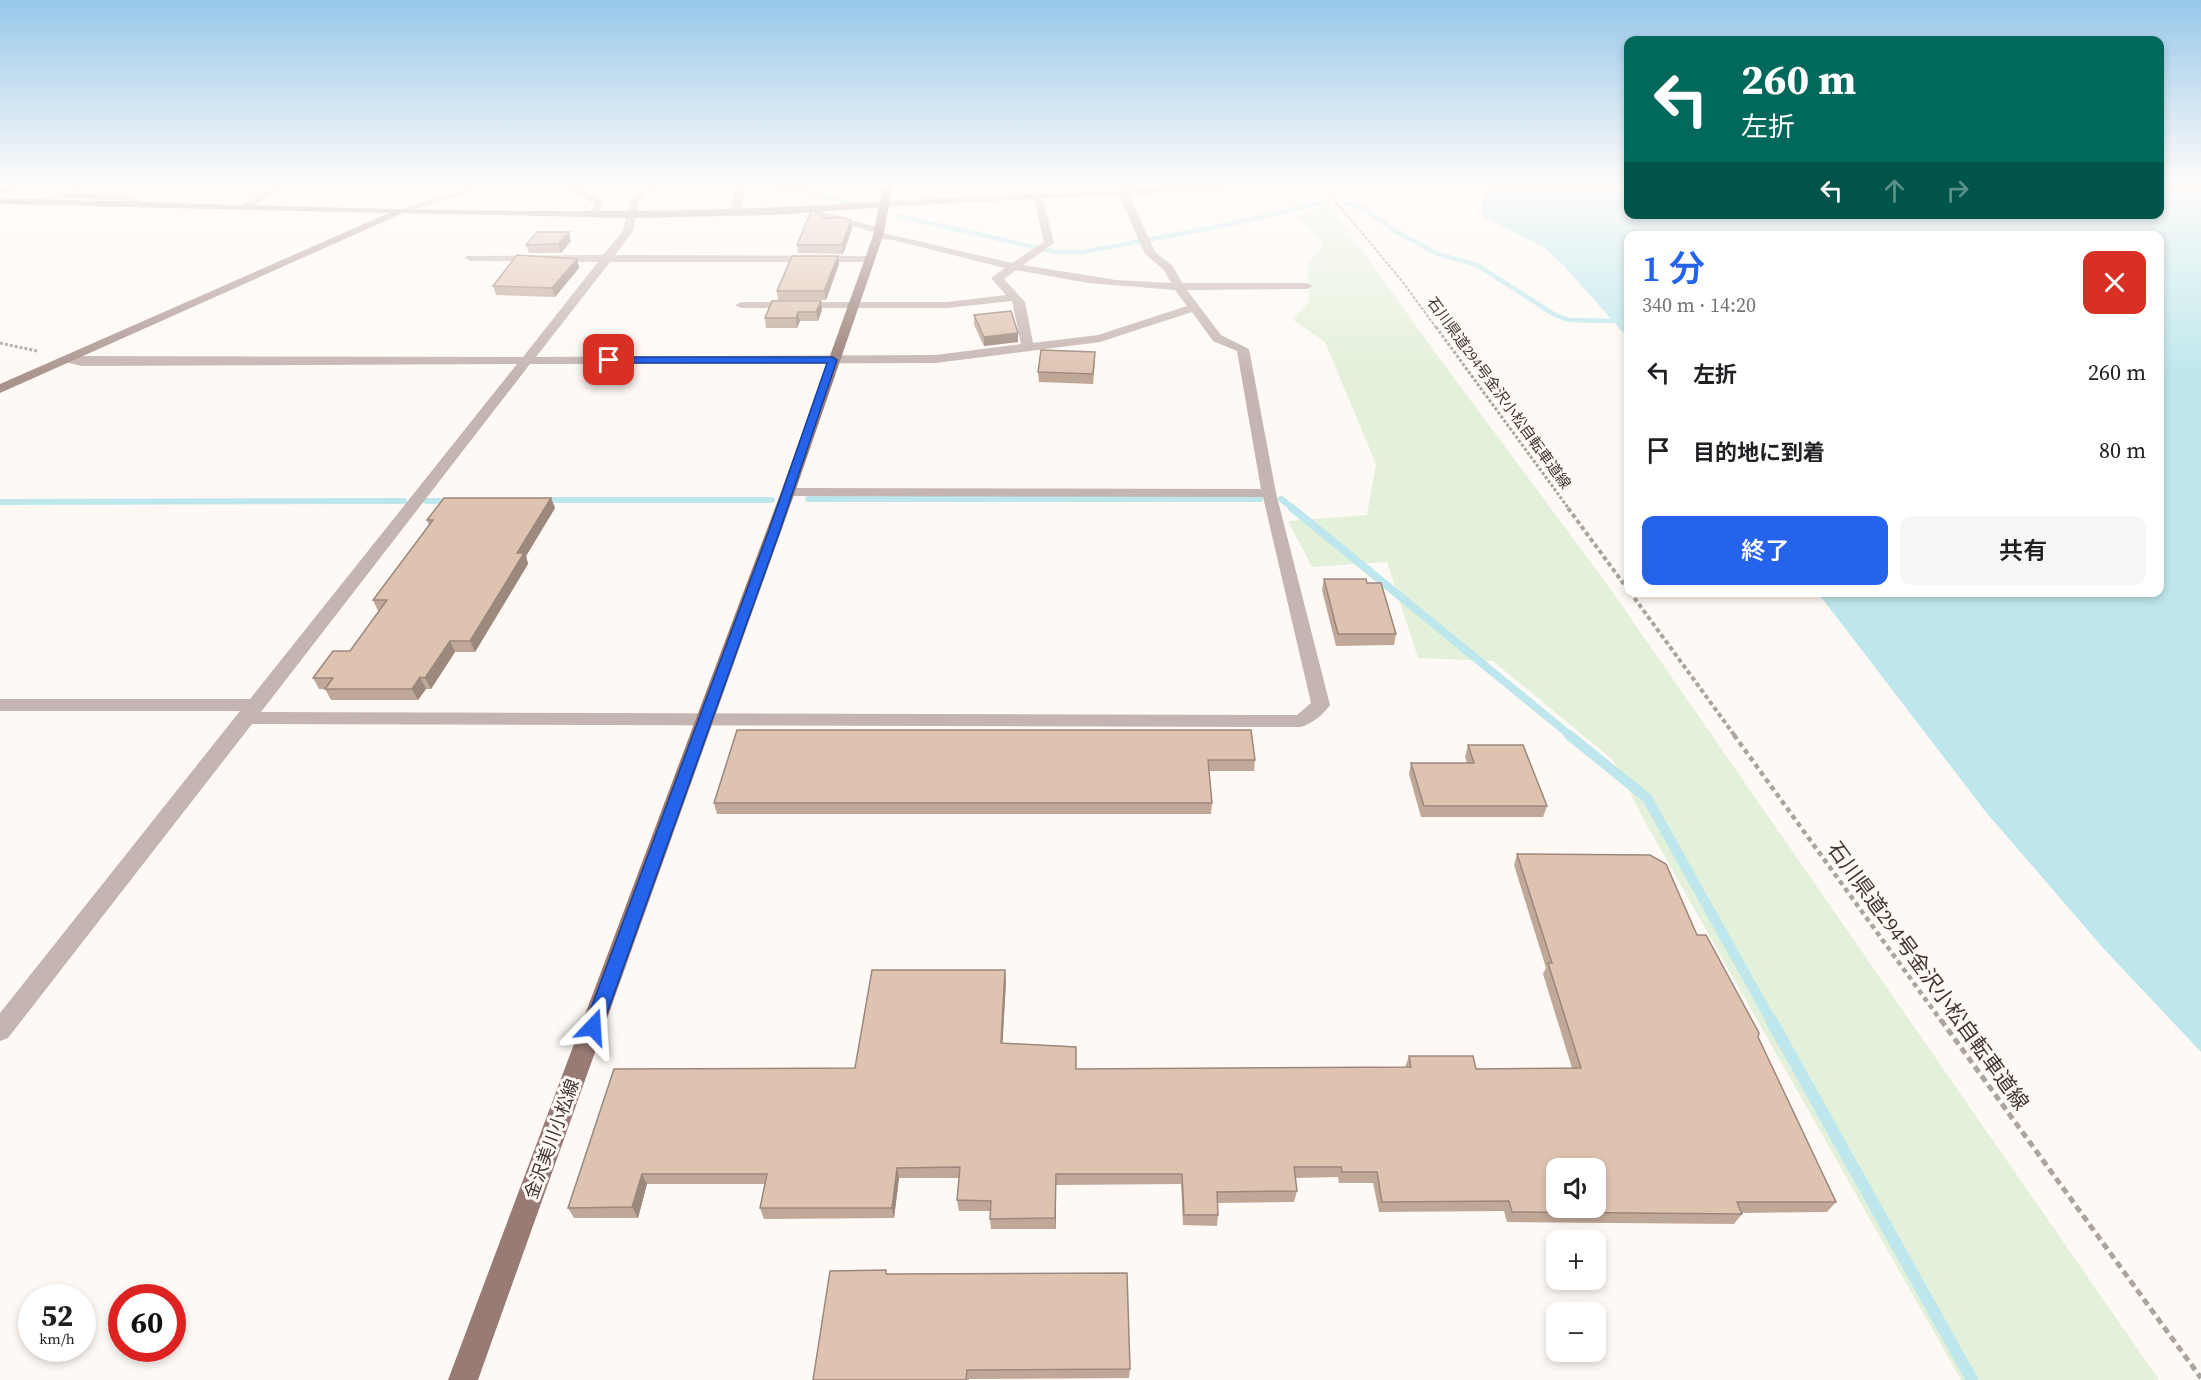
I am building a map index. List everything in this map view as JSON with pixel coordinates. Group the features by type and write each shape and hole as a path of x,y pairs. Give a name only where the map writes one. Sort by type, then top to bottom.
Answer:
{"main road":[{"name":"金沢美川小松線","path":"463,1380 707,719 873,249"}],"street":[{"path":"0,389 315,249"},
{"path":"0,1031 613,249"},
{"path":"945,249 1014,266 1116,283 1178,286 1308,286"},
{"path":"1028,347 1019,302 997,278 1039,249"},
{"path":"0,705 707,719 1301,721 1321,705 1269,493 1243,349 1217,338 1193,308 1169,268 1150,254 1148,249"},
{"path":"470,258 870,259"},
{"path":"741,305 947,305 1014,297"},
{"path":"69,359 82,362 935,359 1100,338 1193,308"},
{"path":"788,492 1269,493"}],"path":[{"name":"石川県道294号金沢小松自転車道線","path":"1376,249 1402,280 1624,584"},
{"name":"石川県道294号金沢小松自転車道線","path":"1634,597 2201,1378"}],"green space":[{"path":"1319,249 1361,249 1607,584 2159,1380 1961,1380 1645,822 1613,760 1493,661 1418,658 1387,562 1312,567 1288,521 1367,515 1376,464 1325,342 1293,320 1309,302 1308,263"}],"water":[{"path":"1546,249 1624,249 1624,333"},
{"path":"2164,249 2201,249 2201,1052 2103,948 1985,811 1821,597 2164,597"}],"building":[{"path":"517,255 577,259 552,288 493,286"},
{"path":"792,256 838,256 824,291 777,291"},
{"path":"772,301 821,301 816,312 798,312 796,318 765,318"},
{"path":"1011,311 1018,333 984,337 974,315"},
{"path":"1041,350 1095,352 1093,374 1038,372"},
{"path":"444,498 551,498 517,553 524,553 470,641 450,641 425,678 420,677 412,689 325,689 333,678 313,678 333,651 350,651 387,600 373,600 433,520 427,520"},
{"path":"1324,579 1366,579 1367,583 1381,583 1396,634 1338,634"},
{"path":"737,730 1251,730 1255,760 1208,760 1212,803 714,803"},
{"path":"1468,745 1523,745 1547,806 1424,806 1411,763 1474,763"},
{"path":"1517,854 1650,855 1666,864 1697,935 1706,935 1759,1033 1758,1037 1836,1202 1737,1202 1742,1214 1606,1213 1606,1158 1546,1158 1546,1212 1512,1212 1509,1201 1382,1202 1377,1172 1342,1172 1341,1167 1294,1167 1297,1191 1217,1192 1218,1215 1184,1215 1182,1174 1056,1174 1055,1218 990,1219 991,1201 957,1200 960,1167 897,1168 892,1208 760,1208 767,1174 642,1174 632,1207 568,1208 614,1069 855,1068 872,970 1005,970 1001,1043 1076,1047 1076,1069 1411,1067 1409,1056 1473,1056 1476,1069 1581,1068 1548,963 1552,963"},
{"path":"886,1270 886,1274 1127,1273 1130,1369 967,1370 966,1380 813,1380 830,1271"}],"waterway":[{"path":"1045,249 1056,252 1097,249"},
{"path":"1429,249 1477,265 1555,315 1569,320 1612,321"},
{"path":"808,499 1260,499"},
{"path":"1281,499 1294,509"},
{"path":"544,500 772,500"},
{"path":"0,502 404,501"},
{"path":"426,501 453,501"},
{"path":"1292,508 1571,736"},
{"path":"1569,735 1647,798 1772,1022"},
{"path":"1771,1020 1972,1380"}],"route":[{"path":"593,1027 714,698 833,360 609,360"}]}
